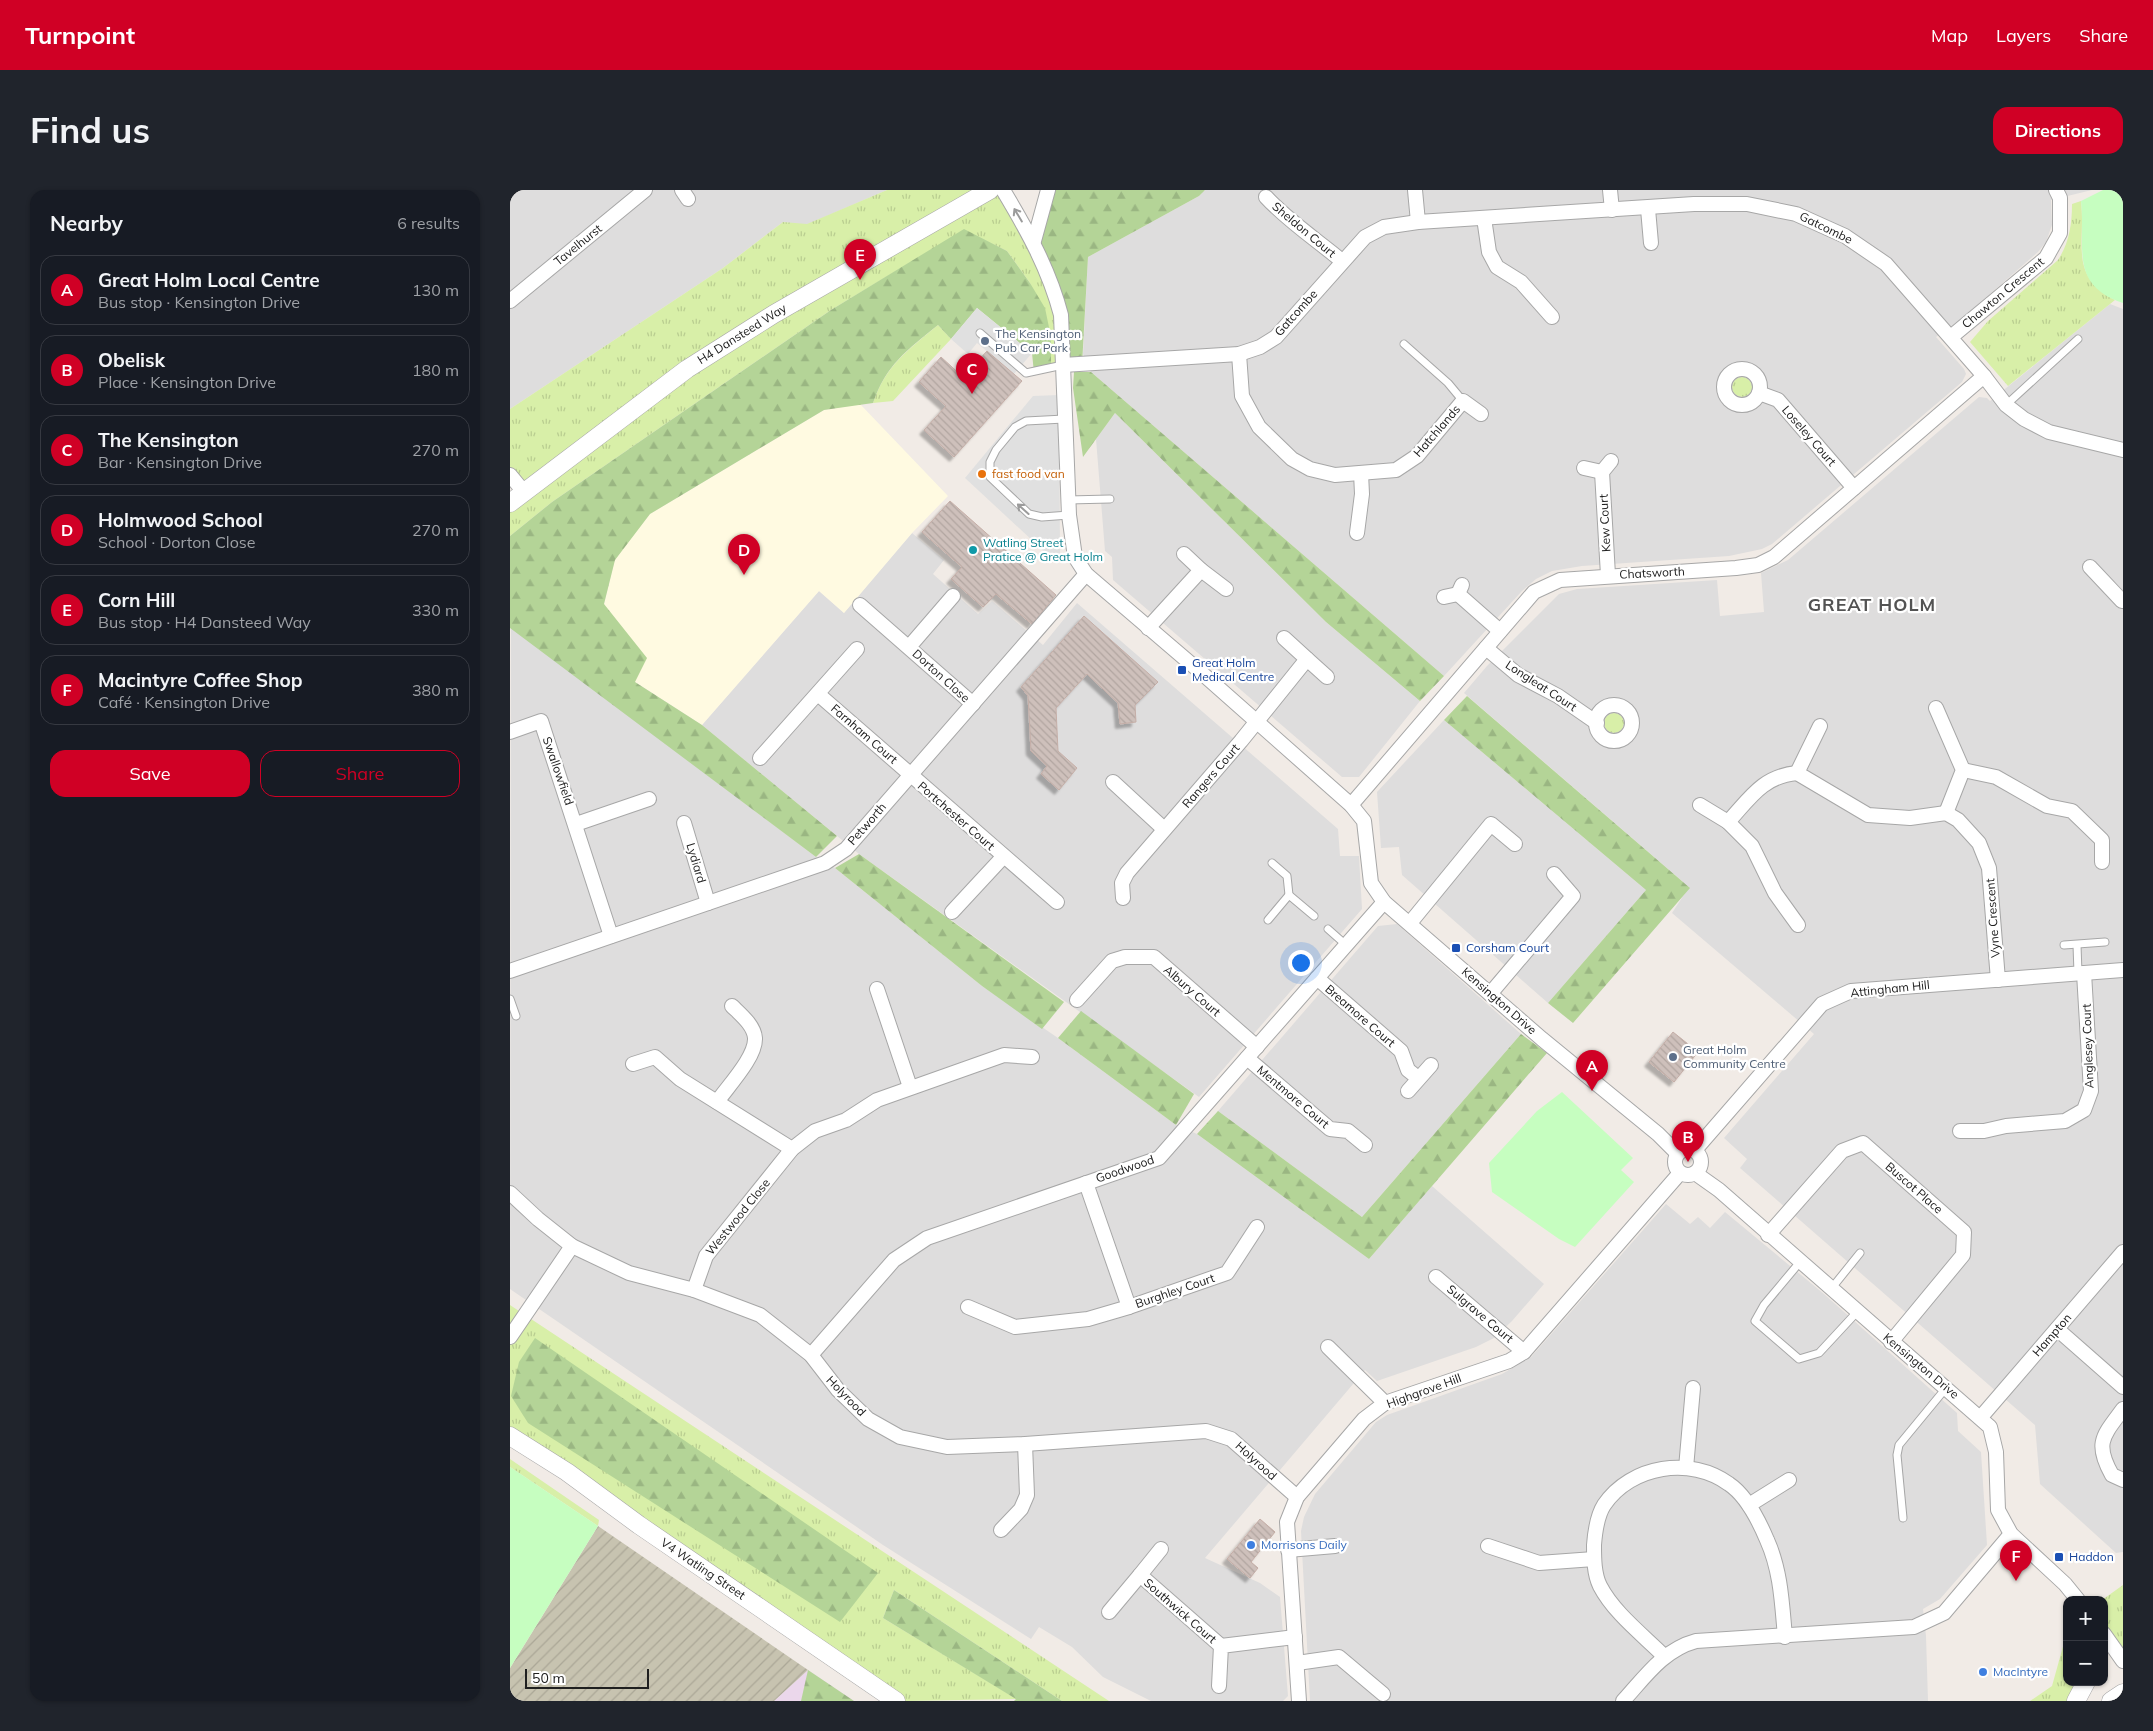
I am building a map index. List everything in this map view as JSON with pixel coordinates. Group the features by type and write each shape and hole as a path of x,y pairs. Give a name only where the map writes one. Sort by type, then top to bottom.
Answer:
{"street":[{"name":"Tavelhurst","path":"510,301 645,190"},
{"name":"H4 Dansteed Way","path":"510,503 687,369 789,305 990,190"},
{"name":"Kensington Drive","path":"1003,190 1034,241 1054,287 1061,315 1069,515 1075,557 1086,574 1351,806 1364,821 1371,883 1384,902 1490,994 1658,1134 1677,1153"},
{"path":"1034,241 1048,190"},
{"path":"1415,190 1418,222"},
{"path":"1610,190 1612,210"},
{"name":"Chawton Crescent","path":"1951,337 2046,258 2060,233 2060,198 2056,190"},
{"name":"Sheldon Court","path":"1266,197 1281,214 1294,221 1342,261"},
{"name":"Gatcombe","path":"1063,365 1239,354 1260,347 1276,336 1342,261 1366,237 1384,227 1418,222 1648,209 1748,197 1796,214 1845,236 1886,264 1951,337 2006,405 2024,420 2049,432 2123,450"},
{"path":"1648,209 1651,244"},
{"path":"1484,218 1489,252 1497,267 1521,282 1552,317"},
{"name":"Hatchlands","path":"1239,354 1242,396 1259,427 1292,459 1310,469 1335,475 1396,470 1417,456 1463,401 1481,414"},
{"name":"Chatsworth","path":"1351,806 1534,592 1560,580 1758,565 1774,557 1984,376"},
{"name":"Loseley Court","path":"1759,392 1778,400 1854,488"},
{"path":"1584,468 1602,472 1612,461"},
{"name":"Kew Court","path":"1602,472 1608,575"},
{"path":"1357,533 1362,494 1361,473"},
{"path":"510,475 524,492"},
{"path":"1184,554 1226,589"},
{"path":"2090,567 2123,601"},
{"path":"1148,628 1201,570"},
{"name":"Petworth","path":"510,971 825,863 846,849 1086,574"},
{"path":"1444,596 1460,590 1500,631"},
{"name":"Dorton Close","path":"909,647 953,596"},
{"name":"Dorton Close","path":"860,605 973,704"},
{"path":"1284,638 1327,677"},
{"name":"Longleat Court","path":"1486,648 1518,674 1558,696 1597,723"},
{"path":"760,758 857,649"},
{"path":"1256,722 1307,659"},
{"name":"Farnham Court","path":"818,694 910,775"},
{"path":"1728,822 1762,784 1782,774 1797,772 1868,815 1910,818 1946,813 1962,770 1936,708"},
{"name":"Swallowfield","path":"510,732 541,721 611,936"},
{"name":"Rangers Court","path":"1123,898 1122,883 1127,873 1256,722"},
{"path":"1797,772 1820,726"},
{"path":"1962,770 1996,777 2047,806 2072,811 2102,840 2102,862"},
{"name":"Portchester Court","path":"910,775 1057,902"},
{"path":"1114,782 1164,828"},
{"path":"576,824 649,799"},
{"path":"1700,805 1728,822 1752,846 1775,893 1798,925"},
{"name":"Vyne Crescent","path":"1946,813 1958,820 1979,843 1989,868 1998,980"},
{"name":"Lydiard","path":"684,823 708,903"},
{"path":"1410,923 1491,824 1516,844"},
{"name":"Portchester Court","path":"952,912 1003,857"},
{"path":"1490,994 1573,896 1554,874"},
{"name":"Goodwood","path":"811,1355 894,1260 926,1238 1159,1158 1384,902"},
{"name":"Albury Court","path":"1077,1000 1112,961 1126,957 1154,957 1257,1047"},
{"name":"Attingham Hill","path":"1695,1150 1822,1004 1851,991 2123,970"},
{"name":"Anglesey Court","path":"1960,1131 1984,1131 2006,1126 2065,1122 2084,1110 2091,1091 2081,973"},
{"name":"Breamore Court","path":"1317,978 1401,1051 1408,1070 1418,1078"},
{"path":"877,989 910,1087"},
{"path":"716,1102 752,1052 755,1036 748,1022 732,1006"},
{"name":"Westwood Close","path":"694,1290 706,1256 792,1149 815,1131 846,1120 877,1100 910,1087 1004,1055 1032,1057"},
{"path":"633,1064 655,1057 680,1079 792,1149"},
{"name":"Mentmore Court","path":"1247,1058 1330,1129 1348,1130 1365,1145"},
{"path":"1408,1091 1431,1065"},
{"name":"Buscot Place","path":"1768,1235 1842,1151 1863,1144 1964,1232 1963,1256 1891,1342"},
{"path":"1684,1149 1695,1150 1701,1161 1696,1172 1688,1175 1680,1173 1675,1166 1677,1153 1684,1149"},
{"name":"Kensington Drive","path":"1696,1172 1990,1426 1996,1452 1998,1510 2011,1534 2065,1584 2075,1596"},
{"name":"Highgrove Hill","path":"1299,1701 1287,1522 1297,1497 1364,1419 1385,1403 1509,1361 1524,1352 1680,1173"},
{"name":"Burghley Court","path":"1086,1183 1128,1307"},
{"name":"Holyrood","path":"510,1192 538,1219 572,1246 629,1273 694,1290 760,1315 811,1355 838,1390 868,1419 900,1437 947,1447 1025,1444 1206,1431 1231,1439 1297,1497"},
{"name":"Burghley Court","path":"968,1307 1015,1327 1088,1319 1227,1273 1257,1228"},
{"path":"510,1337 572,1246"},
{"name":"Hampton","path":"1981,1418 2123,1252"},
{"name":"Sulgrave Court","path":"1436,1277 1524,1352"},
{"path":"2057,1329 2123,1387"},
{"path":"1328,1347 1385,1403"},
{"path":"1686,1468 1693,1388"},
{"path":"2123,1409 2104,1435 2101,1456 2112,1475 2123,1480"},
{"name":"V4 Watling Street","path":"510,1436 567,1472 639,1525 896,1701"},
{"path":"1001,1530 1020,1509 1028,1495 1025,1444"},
{"path":"1664,1656 1610,1601 1600,1584 1594,1559 1595,1529 1604,1505 1630,1479 1658,1468 1686,1468 1708,1472 1730,1484 1749,1505 1768,1540 1780,1580 1785,1637"},
{"path":"1749,1505 1789,1480"},
{"path":"1624,1701 1664,1656 1684,1644 1696,1641 1785,1637 1914,1627 1944,1613 2011,1534"},
{"path":"1288,1550 1335,1546"},
{"path":"1488,1546 1539,1563 1594,1559"},
{"name":"Southwick Court","path":"1109,1612 1161,1549"},
{"name":"Southwick Court","path":"1140,1575 1221,1646 1295,1637"},
{"path":"2108,1640 2123,1661"},
{"name":"Southwick Court","path":"1219,1686 1221,1646"},
{"path":"1297,1664 1339,1657 1382,1694"},
{"path":"2076,1701 2084,1686"},
{"path":"2111,1701 2123,1693"}],"lane":[{"path":"980,333 1026,373 1063,365"},
{"path":"2006,405 2078,339"},
{"path":"1404,344 1448,383 1463,401"},
{"path":"1064,419 1026,421 1015,427 996,450 990,462 990,477 1029,514 1042,517 1069,515"},
{"path":"1068,500 1110,498"},
{"path":"1272,863 1286,876 1289,895 1314,916"},
{"path":"1268,920 1289,895"},
{"path":"1328,929 1346,946"},
{"path":"2064,945 2105,942"},
{"path":"2077,945 2081,973"},
{"path":"510,999 516,1016"},
{"path":"1831,1289 1860,1253"},
{"path":"1800,1262 1764,1305 1755,1321 1799,1359 1819,1354 1857,1312"},
{"path":"1903,1518 1897,1454 1899,1446 1946,1388"}],"shaded area":[{"path":"510,190 887,190 806,225 783,222 723,268 510,409"},
{"path":"1205,190 2092,190 2051,200 2052,225 2046,242 2038,252 1965,316 1936,337 1964,369 1966,374 1962,382 1772,544 1762,549 1729,556 1582,566 1552,571 1536,579 1522,591 1444,676 1091,372 1083,354 1088,257 1199,196"},
{"path":"2110,304 2123,309 2123,1552 2116,1553 2040,1484 2035,1425 1740,1168 1747,1159 1724,1138 1814,1034 1672,913 1689,887 1464,693 1487,666 1559,594 1577,589 1717,580 1720,616 1764,612 1761,573 1788,560 1979,397 1987,398 1990,401"},
{"name":"The Kensington Pub Car Park","path":"977,308 1032,353 1014,374 977,343 968,354 951,339"},
{"path":"1059,395 1060,555 1048,555 965,478 1033,396"},
{"path":"860,404 948,496 912,533 844,613 819,591 702,725 635,682 604,604 615,559 650,514 824,410"},
{"path":"1115,413 1326,622 1420,701 1359,777 1342,777 1113,580 1112,557 1105,551 1096,439"},
{"path":"912,533 944,560 933,574 978,614 992,601 1043,645 1077,603 1338,829 1340,856 1359,856 1362,909 1199,1097 859,854 702,725 819,591 844,613"},
{"path":"511,627 816,857 835,868 982,986 1058,1038 1176,1125 1197,1134 1369,1259 1432,1186 1544,1284 1512,1321 1494,1338 1476,1347 1377,1381 1365,1370 1205,1558 1260,1583 1280,1597 1288,1696 1283,1701 1151,1701 1103,1677 1072,1647 1039,1627 1031,1639 883,1545 510,1289"},
{"path":"1444,720 1646,890 1548,1003 1402,875 1399,847 1381,848 1377,792"},
{"path":"1397,924 1521,1034 1362,1217 1218,1111 1378,926"},
{"path":"1666,1204 1690,1224 1698,1217 1710,1228 1725,1212 1824,1294 1957,1413 1958,1431 1981,1452 1987,1545 1940,1599 1923,1609 1926,1636 1928,1701 1310,1701 1301,1531 1304,1517 1315,1494 1376,1422 1387,1415 1502,1374 1531,1357"},
{"path":"598,1526 808,1670 774,1701 510,1701 510,1668"},
{"path":"808,1670 854,1701 774,1701"}],"green space":[{"path":"887,190 1003,190 1054,287 1063,365 1051,368 1051,337 1030,283 1007,251 964,230 831,310 552,502 510,536 510,503 524,492 510,475 510,409 723,268 783,222 807,224"},
{"path":"1048,190 1205,190 1199,196 1088,257 1082,365 1063,365 1061,315 1034,241"},
{"path":"2103,190 2123,190 2123,303 2106,295 2094,286 2083,262 2081,201"},
{"path":"2081,201 2082,257 2085,269 2091,280 2100,290 2115,300 2008,386 1970,342 1988,321 2058,260 2069,234 2072,204"},
{"path":"964,229 1007,251 1030,283 1045,308 1051,337 1051,368 1034,373 1032,353 977,308 951,339 938,325 907,351 891,368 884,378 873,403 824,410 650,514 615,560 604,604 647,658 635,682 702,725 837,836 816,857 510,628 510,536 552,502 831,310"},
{"path":"938,325 951,339 893,401 873,403 884,378 891,368"},
{"path":"1074,372 1091,372 1444,676 1420,701 1326,622 1115,413 1083,457 1073,388"},
{"path":"1742,377 1749,380 1752,387 1749,394 1742,397 1735,394 1732,387 1735,380"},
{"path":"1467,696 1690,888 1573,1023 1548,1003 1646,890 1444,720"},
{"path":"1610,713 1618,713 1624,719 1624,727 1618,733 1610,733 1604,727 1604,719"},
{"path":"859,854 1064,1002 1042,1029 982,986 835,868"},
{"path":"1081,1011 1194,1094 1176,1125 1058,1038"},
{"path":"1521,1034 1547,1053 1369,1259 1197,1134 1218,1111 1362,1217"},
{"path":"1562,1092 1633,1158 1621,1170 1634,1182 1575,1247 1559,1239 1492,1192 1489,1163 1537,1111"},
{"path":"510,1305 1109,1701 1062,1701 894,1590 883,1618 1017,1699 906,1701 811,1643 510,1436"},
{"path":"535,1338 878,1573 840,1622 528,1423 511,1396 519,1362"},
{"path":"510,1459 599,1520 598,1526 510,1467"},
{"path":"510,1467 598,1526 510,1668"},
{"path":"2123,1585 2123,1661 2108,1640 2108,1596"},
{"path":"894,1590 1062,1701 1014,1701 1016,1699 883,1618"},
{"path":"2063,1646 2063,1686 2084,1686 2076,1701 2030,1701 2052,1686"},
{"path":"808,1670 854,1701 801,1701"}],"building":[{"path":"987,351 1022,381 954,457 924,430 946,406 919,382 941,357 963,377"},
{"name":"Watling Street Pratice @ Great Holm","path":"950,501 1056,595 1032,624 996,594 983,607 951,579 962,567 922,532"},
{"path":"1084,616 1158,682 1135,705 1136,722 1120,724 1118,703 1087,674 1056,708 1058,751 1077,768 1059,790 1041,774 1047,766 1031,751 1028,696 1021,687"},
{"name":"Great Holm Community Centre","path":"1673,1032 1698,1052 1674,1082 1649,1062"},
{"name":"Morrisons Daily","path":"1260,1519 1275,1532 1251,1562 1258,1568 1250,1578 1227,1559"}],"place":[{"name":"Corn Hill","path":"860,280"},
{"name":"The Kensington Pub Car Park","path":"985,341"},
{"name":"The Kensington","path":"972,394"},
{"name":"fast food van","path":"982,474"},
{"name":"Watling Street Pratice @ Great Holm","path":"973,550"},
{"name":"Holmwood School","path":"744,575"},
{"name":"Great Holm Medical Centre","path":"1182,670"},
{"name":"Corsham Court","path":"1456,948"},
{"name":"Great Holm Community Centre","path":"1673,1057"},
{"name":"Great Holm Local Centre","path":"1592,1091"},
{"name":"Obelisk","path":"1688,1162"},
{"name":"Morrisons Daily","path":"1251,1545"},
{"name":"Haddon","path":"2059,1557"},
{"name":"Macintyre Coffee Shop","path":"2016,1581"},
{"name":"MacIntyre","path":"1983,1672"}],"district":[{"name":"GREAT HOLM","path":"1872,605"}]}
